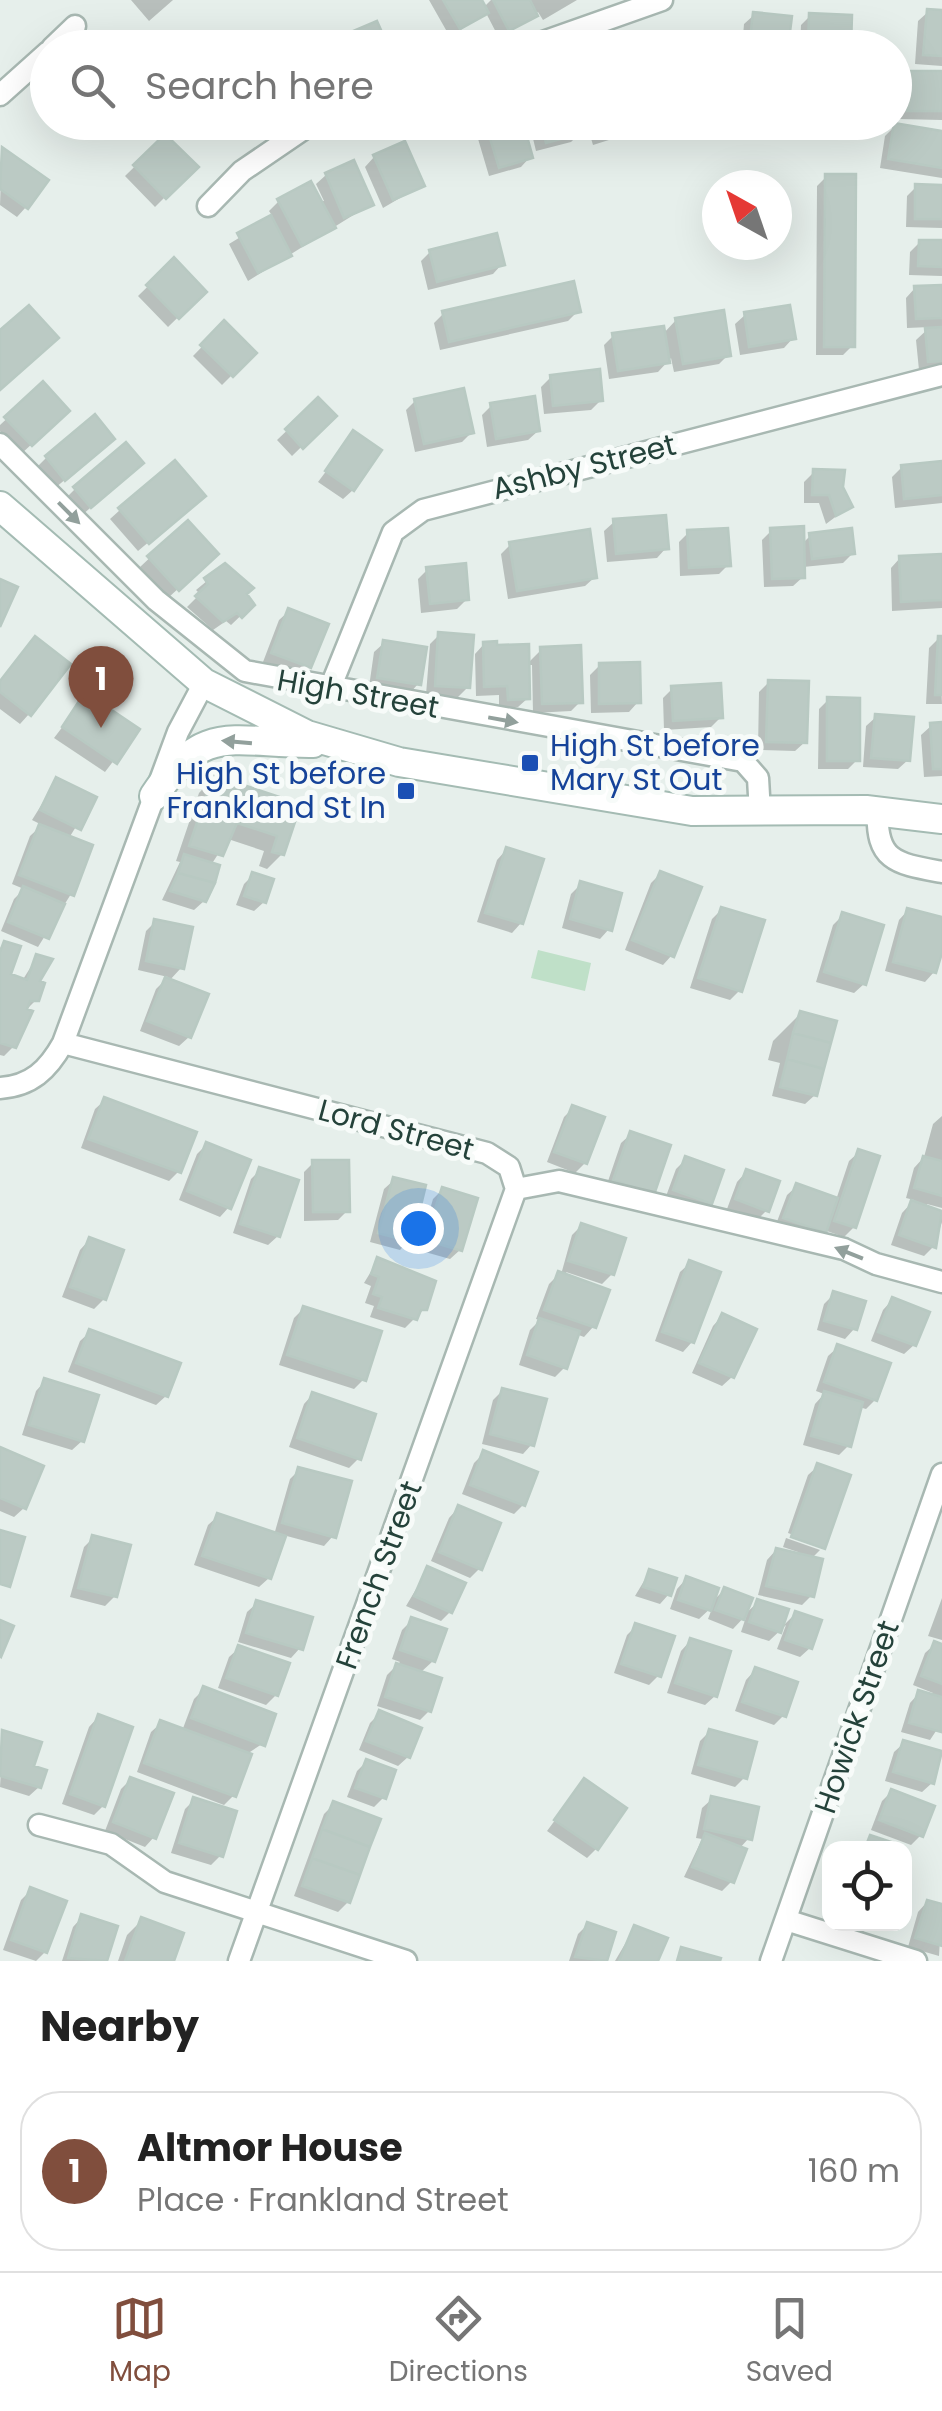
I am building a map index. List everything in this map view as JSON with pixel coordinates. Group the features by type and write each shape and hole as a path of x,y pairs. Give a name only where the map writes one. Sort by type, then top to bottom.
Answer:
{"main road":[{"name":"High Street","path":"0,506 204,683 281,725 398,762 692,811 878,810 942,819"},
{"path":"154,796 179,761 209,742 334,742"}],"street":[{"path":"577,30 662,0"},
{"path":"71,30 75,26"},
{"path":"0,95 30,68"},
{"path":"208,206 242,171 288,140"},
{"name":"Ashby Street","path":"331,686 393,532 423,510 942,376"},
{"name":"High Street","path":"0,444 156,600 229,660 260,676 742,761 758,778 760,813"},
{"path":"0,1088 17,1086 38,1075 63,1043 178,732 204,683"},
{"path":"878,810 880,842 888,856 900,864 942,872"},
{"name":"Lord Street","path":"63,1043 487,1153 509,1167 516,1189"},
{"path":"516,1189 559,1180 844,1249 876,1264 942,1282"},
{"name":"French Street","path":"239,1961 516,1189"},
{"name":"Howick Street","path":"771,1961 942,1474"},
{"path":"39,1826 110,1844 165,1882 406,1961"},
{"path":"786,1920 916,1961"}],"green space":[{"path":"538,950 591,963 585,991 531,978"}],"building":[{"path":"443,0 482,0 489,13 460,29"},
{"path":"493,0 530,0 538,16 508,30"},
{"path":"927,9 942,10 942,56 923,55"},
{"path":"753,12 792,16 790,30 751,30"},
{"path":"809,13 852,15 852,30 809,30"},
{"path":"377,21 381,30 356,30"},
{"path":"912,71 942,71 942,111 912,111"},
{"path":"912,126 942,131 942,168 888,159 891,140 912,140"},
{"path":"159,140 171,140 199,167 166,199 133,165"},
{"path":"490,140 528,140 533,158 499,168"},
{"path":"405,141 425,186 393,200 373,155"},
{"path":"2,147 49,180 28,209 0,189"},
{"path":"354,160 374,205 344,218 325,173"},
{"path":"825,174 856,174 855,347 824,347"},
{"path":"311,181 336,228 302,246 277,199"},
{"path":"915,184 942,185 942,219 915,219"},
{"path":"271,215 292,256 258,273 237,233"},
{"path":"497,233 505,265 437,282 429,250"},
{"path":"919,240 942,240 942,267 918,266"},
{"path":"174,257 207,292 179,319 146,285"},
{"path":"574,281 581,312 449,342 442,311"},
{"path":"942,285 942,318 916,319 914,286"},
{"path":"29,305 59,338 0,390 0,330"},
{"path":"790,305 796,339 749,347 744,312"},
{"path":"724,310 731,356 683,364 675,318"},
{"path":"224,320 257,353 233,377 200,345"},
{"path":"664,326 670,363 618,371 612,333"},
{"path":"942,327 942,361 928,362 925,328"},
{"path":"600,369 603,401 553,406 550,375"},
{"path":"43,381 70,411 32,446 4,417"},
{"path":"464,388 474,433 424,444 414,399"},
{"path":"535,396 540,431 496,439 490,403"},
{"path":"318,397 337,416 303,449 285,429"},
{"path":"95,414 115,439 65,481 45,456"},
{"path":"353,430 382,450 354,491 325,471"},
{"path":"126,442 144,463 91,508 73,487"},
{"path":"175,460 206,496 149,544 118,508"},
{"path":"942,461 942,495 904,499 901,465"},
{"path":"813,469 845,470 843,487 853,507 836,516 829,495 812,495"},
{"path":"666,515 669,549 616,554 613,519"},
{"path":"188,520 219,554 179,591 147,556"},
{"path":"804,526 805,578 772,579 770,528"},
{"path":"728,528 731,566 689,568 687,530"},
{"path":"852,528 855,554 812,559 809,533"},
{"path":"590,529 597,578 517,591 509,542"},
{"path":"942,554 942,600 901,602 899,556"},
{"path":"225,563 254,588 247,594 255,605 242,618 237,613 223,622 195,596 208,584 204,578"},
{"path":"466,563 469,600 430,604 426,567"},
{"path":"0,579 18,587 0,627"},
{"path":"288,608 329,624 311,668 271,653"},
{"path":"438,632 474,635 470,688 435,686"},
{"path":"35,636 71,664 31,716 0,692 0,681"},
{"path":"938,636 942,636 942,695 935,695"},
{"path":"383,640 427,647 421,685 377,678"},
{"path":"497,641 497,645 529,644 530,699 508,700 507,686 484,687 483,642"},
{"path":"581,645 583,703 542,704 540,647"},
{"path":"640,662 641,703 599,704 599,663"},
{"path":"768,680 809,681 807,743 766,742"},
{"path":"721,683 723,718 673,721 671,686"},
{"path":"85,692 140,729 117,764 62,727"},
{"path":"827,697 860,698 860,761 827,761"},
{"path":"875,714 914,717 910,761 871,758"},
{"path":"942,722 942,769 933,769 930,723"},
{"path":"213,775 301,804 284,855 272,852 277,836 237,823 223,856 189,846"},
{"path":"56,777 97,797 81,830 40,810"},
{"path":"39,824 93,845 74,896 19,875"},
{"path":"506,847 544,859 523,924 485,913"},
{"path":"184,854 220,865 215,883 178,873"},
{"path":"660,871 702,887 674,957 632,940"},
{"path":"252,872 274,879 266,903 244,896"},
{"path":"178,873 215,883 206,902 170,891"},
{"path":"580,881 622,893 612,931 570,919"},
{"path":"23,886 65,904 49,939 8,922"},
{"path":"721,907 765,920 742,992 698,978"},
{"path":"907,908 942,917 942,953 936,973 893,962"},
{"path":"842,912 884,925 866,985 824,972"},
{"path":"154,919 193,927 184,969 146,961"},
{"path":"4,941 21,946 11,974 27,980 36,954 53,959 40,981 45,983 39,1001 30,1001 27,1009 33,1011 16,1048 0,1043 0,952"},
{"path":"165,977 209,994 191,1038 147,1021"},
{"path":"800,1011 837,1021 831,1043 793,1033"},
{"path":"793,1033 831,1043 824,1069 787,1059"},
{"path":"787,1059 824,1069 817,1096 780,1087"},
{"path":"104,1097 197,1132 181,1173 88,1139"},
{"path":"572,1105 605,1117 587,1164 554,1152"},
{"path":"630,1131 671,1145 654,1195 613,1180"},
{"path":"206,1142 251,1160 231,1209 187,1191"},
{"path":"858,1149 880,1156 856,1228 834,1221"},
{"path":"685,1156 724,1170 712,1204 673,1190"},
{"path":"923,1156 942,1161 942,1196 914,1188"},
{"path":"312,1160 349,1160 350,1212 313,1212"},
{"path":"259,1167 299,1180 280,1237 240,1224"},
{"path":"746,1169 780,1181 769,1212 735,1199"},
{"path":"393,1177 426,1185 412,1242 378,1233"},
{"path":"796,1183 838,1198 826,1233 783,1218"},
{"path":"442,1187 478,1198 462,1251 425,1240"},
{"path":"911,1200 942,1211 936,1248 899,1235"},
{"path":"581,1223 626,1238 614,1275 568,1261"},
{"path":"89,1237 124,1250 106,1300 70,1287"},
{"path":"377,1257 436,1281 427,1310 421,1310 417,1320 378,1308 382,1297 373,1294 379,1277 371,1274"},
{"path":"689,1260 721,1272 694,1343 662,1332"},
{"path":"558,1271 610,1290 596,1328 544,1310"},
{"path":"833,1291 866,1301 857,1330 824,1321"},
{"path":"892,1297 930,1312 916,1346 878,1332"},
{"path":"303,1306 382,1331 366,1381 287,1355"},
{"path":"722,1313 757,1329 734,1378 699,1363"},
{"path":"539,1318 580,1331 567,1369 527,1355"},
{"path":"89,1329 181,1363 168,1397 76,1363"},
{"path":"837,1344 891,1363 877,1401 824,1382"},
{"path":"44,1378 99,1395 84,1442 29,1425"},
{"path":"502,1388 547,1399 534,1446 490,1434"},
{"path":"824,1391 863,1402 851,1447 811,1436"},
{"path":"312,1392 376,1414 361,1460 297,1438"},
{"path":"0,1447 44,1466 26,1509 0,1498"},
{"path":"483,1450 538,1472 525,1506 470,1485"},
{"path":"817,1463 851,1475 825,1549 791,1537"},
{"path":"298,1467 352,1481 336,1538 282,1523"},
{"path":"458,1505 501,1523 482,1570 439,1552"},
{"path":"217,1513 286,1536 271,1579 202,1556"},
{"path":"0,1530 25,1537 10,1587 0,1584"},
{"path":"92,1535 131,1545 117,1597 78,1588"},
{"path":"776,1548 823,1559 814,1597 766,1586"},
{"path":"427,1566 466,1583 452,1613 414,1596"},
{"path":"649,1569 677,1578 671,1596 643,1587"},
{"path":"686,1576 719,1588 711,1611 678,1600"},
{"path":"724,1587 753,1598 744,1620 715,1610"},
{"path":"757,1599 789,1609 781,1633 749,1622"},
{"path":"256,1600 313,1617 303,1650 246,1633"},
{"path":"795,1611 822,1620 812,1649 785,1640"},
{"path":"411,1617 447,1629 435,1662 400,1650"},
{"path":"0,1620 14,1626 1,1657 0,1656"},
{"path":"635,1623 675,1636 661,1677 621,1664"},
{"path":"690,1638 731,1651 717,1697 675,1683"},
{"path":"934,1641 942,1644 942,1684 921,1676"},
{"path":"238,1645 290,1663 278,1696 226,1678"},
{"path":"396,1663 442,1678 431,1712 385,1697"},
{"path":"755,1667 798,1682 786,1717 742,1702"},
{"path":"203,1686 276,1714 265,1746 191,1718"},
{"path":"918,1690 942,1697 941,1732 909,1723"},
{"path":"379,1710 422,1728 410,1758 366,1741"},
{"path":"98,1714 133,1727 105,1807 70,1794"},
{"path":"160,1720 252,1754 236,1797 144,1763"},
{"path":"709,1729 757,1742 747,1779 698,1765"},
{"path":"2,1730 42,1742 34,1766 47,1770 41,1788 0,1776"},
{"path":"903,1740 942,1751 934,1784 893,1772"},
{"path":"366,1759 396,1770 386,1799 355,1788"},
{"path":"130,1777 174,1793 156,1839 113,1822"},
{"path":"584,1778 627,1808 598,1850 554,1820"},
{"path":"891,1789 935,1806 923,1837 879,1820"},
{"path":"711,1796 759,1807 752,1840 704,1829"},
{"path":"193,1797 237,1811 223,1857 179,1843"},
{"path":"333,1801 381,1819 370,1847 322,1829"},
{"path":"322,1829 370,1847 360,1875 312,1858"},
{"path":"705,1833 747,1849 734,1883 692,1867"},
{"path":"312,1858 360,1875 350,1903 302,1886"},
{"path":"30,1887 67,1901 47,1953 11,1940"},
{"path":"927,1900 942,1904 942,1946 915,1938"},
{"path":"81,1914 118,1926 107,1961 68,1958"},
{"path":"141,1917 184,1933 174,1961 125,1961"},
{"path":"587,1922 616,1932 607,1961 575,1957"},
{"path":"634,1925 668,1938 658,1961 619,1961"},
{"path":"681,1947 721,1958 677,1961"}],"place":[{"name":"Altmor House","path":"101,728"},
{"name":"High St before Mary St Out","path":"530,763"},
{"name":"High St before Frankland St In","path":"406,791"}]}
